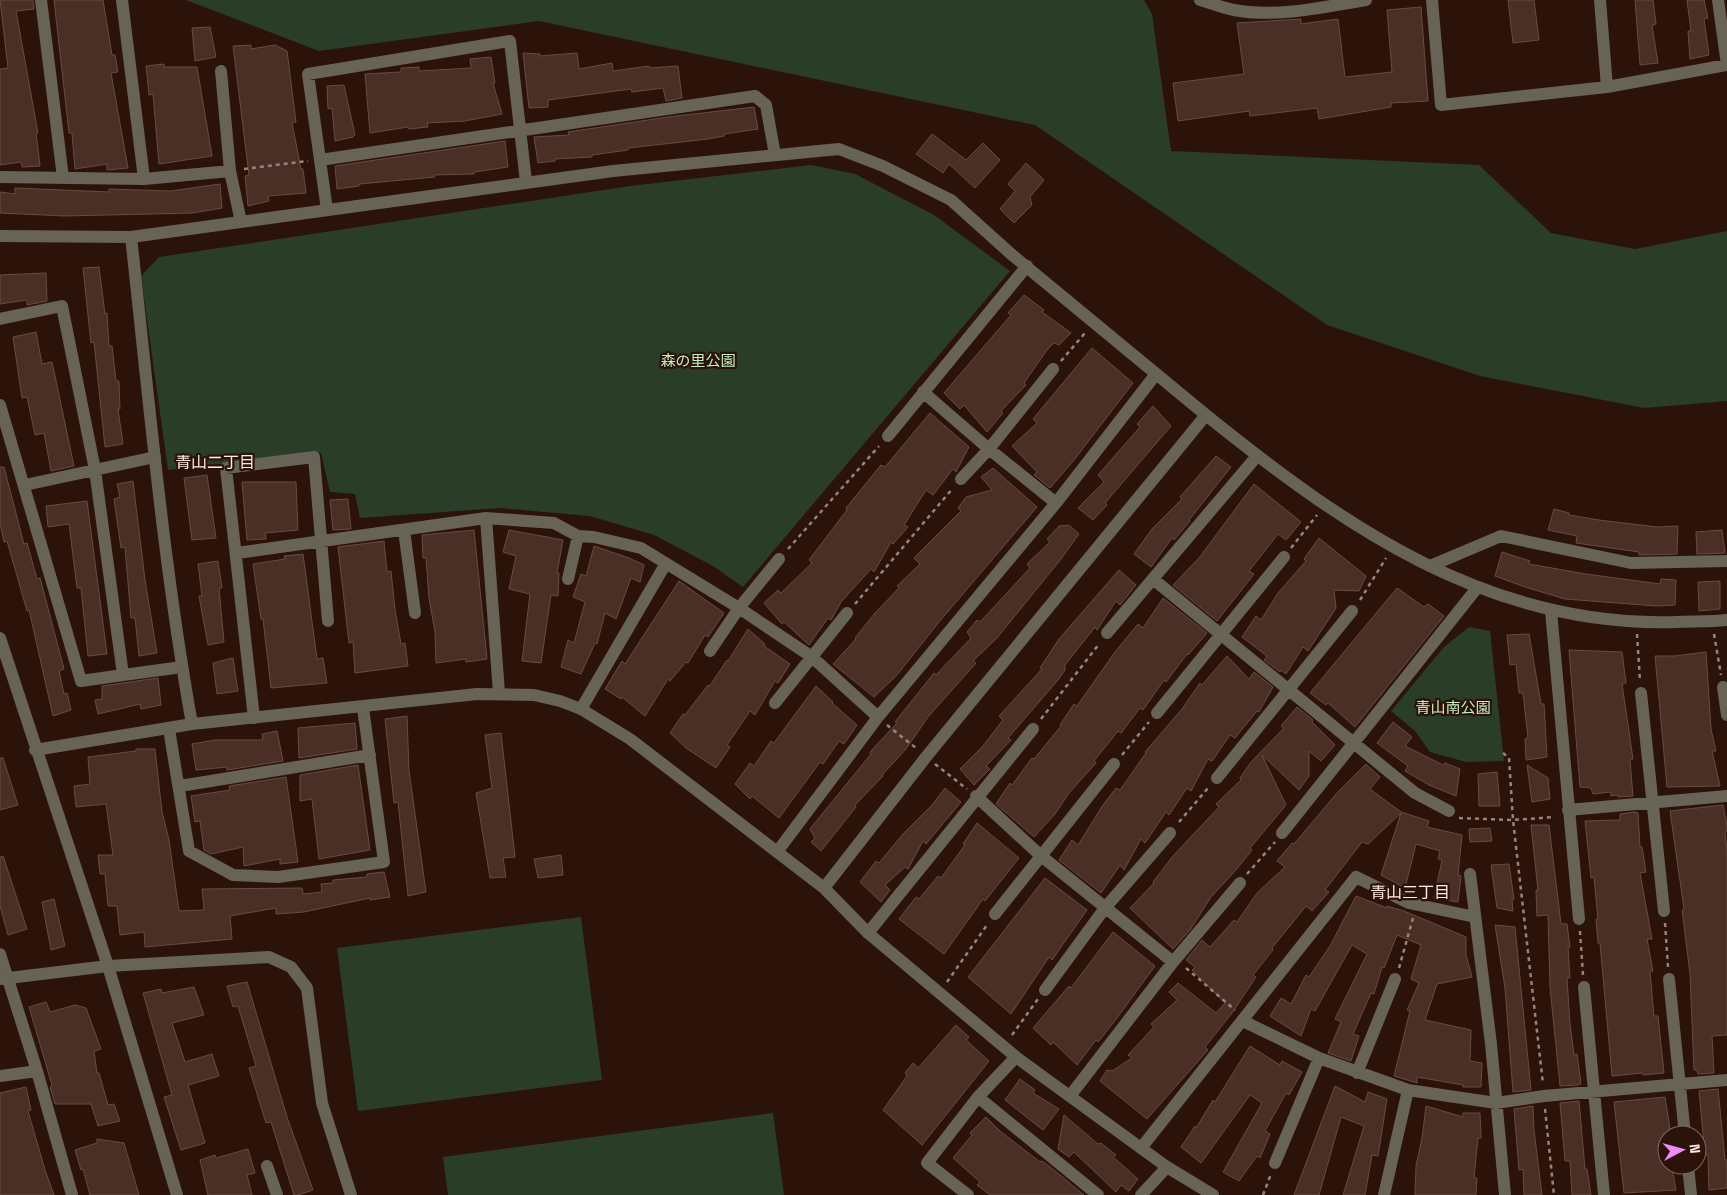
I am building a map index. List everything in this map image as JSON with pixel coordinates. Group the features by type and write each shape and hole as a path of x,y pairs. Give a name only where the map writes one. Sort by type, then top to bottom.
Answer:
{"street":[{"path":"41,0 63,178"},
{"path":"122,0 144,179"},
{"path":"1200,0 1233,10 1263,13 1304,10 1366,0"},
{"path":"1432,0 1441,105 1607,87 1727,65 1718,0"},
{"path":"1600,0 1607,87"},
{"path":"327,210 308,74 510,41 526,182"},
{"path":"220,71 230,171 241,222"},
{"path":"320,160 520,128 755,96 766,105 775,155"},
{"path":"0,236 131,237 613,170 839,149 883,166 951,200 1026,266 1257,456 1324,505 1393,547 1477,588 1551,611 1636,623 1727,620"},
{"path":"0,177 144,179 230,171"},
{"path":"131,237 155,457 182,667 192,724"},
{"path":"888,436 1026,266"},
{"path":"0,319 62,306 95,470 123,675"},
{"path":"961,479 989,449 1054,369"},
{"path":"777,852 878,717 1056,503 1156,374"},
{"path":"923,392 1056,503"},
{"path":"0,405 81,681 182,667"},
{"path":"824,888 926,757 1206,415"},
{"path":"1107,633 1257,456"},
{"path":"25,486 155,457"},
{"path":"254,718 226,468 314,457 328,621"},
{"path":"237,553 486,518 554,523 578,536 594,537 641,548 665,566 739,608 812,658 878,717"},
{"path":"486,518 499,693"},
{"path":"404,530 415,613"},
{"path":"568,578 578,536"},
{"path":"1430,566 1502,536 1631,563 1727,561"},
{"path":"1157,714 1284,557"},
{"path":"710,651 739,608 779,559"},
{"path":"582,709 665,566"},
{"path":"1153,579 1415,793 1449,811"},
{"path":"1282,833 1477,588"},
{"path":"1217,778 1352,611"},
{"path":"1551,611 1579,919"},
{"path":"775,704 847,613"},
{"path":"0,638 35,750 108,966 177,1195"},
{"path":"1723,687 1727,715"},
{"path":"1641,693 1664,912"},
{"path":"35,750 192,724 363,708 477,694 534,695 560,701 582,709 630,739 824,888 868,932 1016,1057 1167,1167 1213,1195"},
{"path":"168,729 180,786 189,851 233,875 278,877 384,862 363,708"},
{"path":"868,932 976,796 1034,729"},
{"path":"180,786 370,755"},
{"path":"995,914 1114,764"},
{"path":"976,796 1040,855 1105,908 1174,960"},
{"path":"1568,810 1727,796"},
{"path":"1045,990 1105,908 1170,833"},
{"path":"1470,874 1505,1195"},
{"path":"1141,1148 1356,877 1409,903 1475,917"},
{"path":"1070,1096 1174,960 1240,883"},
{"path":"0,954 4,979 37,1072 72,1195"},
{"path":"4,979 108,966 269,956 291,967 307,988 322,1103 351,1195"},
{"path":"1357,1072 1395,979"},
{"path":"1669,979 1684,1125"},
{"path":"1584,987 1604,1195"},
{"path":"1244,1020 1319,1058 1408,1090 1496,1103 1544,1096 1727,1080"},
{"path":"968,1195 927,1163 978,1097 1016,1057"},
{"path":"1275,1163 1319,1058"},
{"path":"0,1076 37,1072"},
{"path":"1384,1195 1408,1090"},
{"path":"978,1097 1098,1195"},
{"path":"268,1166 277,1195"},
{"path":"1141,1195 1167,1167"},
{"path":"1689,1175 1691,1195"}],"path":[{"path":"230,171 320,160"},
{"path":"1054,369 1094,322"},
{"path":"779,559 888,436"},
{"path":"847,613 961,479"},
{"path":"1284,557 1324,505"},
{"path":"1352,611 1393,547"},
{"path":"1712,621 1723,687"},
{"path":"1636,623 1641,693"},
{"path":"1034,729 1107,633"},
{"path":"1114,764 1157,714"},
{"path":"1503,753 1509,758 1513,820 1554,1195"},
{"path":"1170,833 1217,778"},
{"path":"1449,811 1458,818 1513,820 1554,818 1568,810"},
{"path":"1240,883 1282,833"},
{"path":"1395,979 1417,905"},
{"path":"1664,912 1669,979"},
{"path":"940,993 995,914"},
{"path":"1579,919 1584,987"},
{"path":"1174,960 1244,1020"},
{"path":"1004,1046 1045,990"},
{"path":"1263,1195 1275,1163"}],"green space":[{"path":"186,0 1144,0 1152,14 1171,151 1479,165 1551,233 1635,249 1727,231 1727,401 1644,408 1480,376 1327,325 1035,125 539,21 319,51"},
{"name":"森の里公園","path":"811,165 855,174 934,215 1010,271 743,587 713,566 654,535 590,516 500,508 360,518 355,494 330,492 321,453 168,470 141,276 159,257 630,186"},
{"name":"青山南公園","path":"1469,627 1490,631 1504,761 1466,762 1430,752 1415,731 1391,711 1444,647"},
{"path":"581,917 602,1080 358,1111 337,948"},
{"path":"773,1113 784,1195 448,1195 443,1157"}],"building":[{"path":"0,0 33,0 34,9 16,11 38,133 36,133 40,166 22,167 21,162 0,165 0,69 8,68"},
{"path":"54,0 103,0 112,55 115,55 118,72 111,73 128,168 107,170 107,164 75,169 72,133 69,133"},
{"path":"1508,0 1534,0 1539,40 1513,43"},
{"path":"1635,0 1653,0 1656,24 1652,25 1658,63 1640,65"},
{"path":"1687,0 1704,0 1708,18 1704,19 1709,55 1690,59 1688,31 1691,31"},
{"path":"1421,7 1428,101 1391,103 1391,107 1319,119 1317,108 1250,116 1249,111 1178,121 1173,83 1244,74 1237,23 1301,19 1301,24 1338,19 1345,77 1392,72 1387,10"},
{"path":"210,27 216,57 195,61 192,28"},
{"path":"251,45 251,49 275,45 287,51 296,122 292,123 301,169 303,169 306,193 268,196 269,201 248,206 245,176 249,175 233,46"},
{"path":"523,53 540,54 540,56 577,53 579,69 612,63 613,71 649,66 650,68 678,66 682,98 666,101 663,88 632,92 631,89 548,100 548,107 529,108"},
{"path":"491,57 495,83 493,83 502,114 465,121 427,123 428,127 409,129 408,127 370,133 365,74 401,72 401,68 419,67 419,71 471,68 470,59"},
{"path":"164,64 164,67 197,67 212,156 159,164 153,94 149,95 146,66"},
{"path":"344,85 355,135 335,141 332,108 328,109 327,86"},
{"path":"754,107 758,129 724,134 724,136 708,139 628,148 628,150 592,155 592,157 555,159 555,161 538,163 534,137 569,135 568,132 668,117"},
{"path":"932,134 966,160 983,143 1000,160 975,188 949,164 943,173 916,154"},
{"path":"505,141 508,167 474,172 474,174 434,175 435,177 359,184 359,186 337,189 335,166"},
{"path":"1026,163 1044,180 1030,197 1032,205 1014,223 1000,209 1015,191 1008,184"},
{"path":"220,184 222,208 192,213 65,216 0,213 0,192 15,194 15,188 109,192 109,189 171,191"},
{"path":"99,267 105,314 107,313 109,346 112,346 116,381 119,381 120,409 118,409 123,444 105,447 94,342 91,343 83,268"},
{"path":"46,273 47,301 27,305 27,300 0,304 0,275"},
{"path":"1024,295 1044,310 1042,312 1071,333 1059,345 1054,343 1047,350 1024,383 1026,385 1001,411 1003,413 987,432 964,405 960,409 944,393 1011,315 1008,313"},
{"path":"36,332 42,364 52,362 74,466 51,471 44,433 35,435 27,397 22,398 13,337"},
{"path":"1092,348 1133,383 1050,488 1034,475 1037,472 1012,446 1037,423 1033,419"},
{"path":"1153,406 1171,426 1105,503 1107,505 1093,520 1078,508 1104,482 1098,475 1140,427 1137,424"},
{"path":"930,413 969,447 956,472 953,469 933,495 926,490 904,525 908,527 893,544 891,542 874,572 871,569 841,602 831,620 828,618 809,645 784,622 782,624 764,603 778,590 781,593 812,563 809,560 847,510 846,508 881,465 885,467"},
{"path":"1216,456 1231,467 1190,521 1174,540 1172,538 1151,567 1134,554 1152,529 1182,499 1180,497"},
{"path":"0,467 4,467 24,544 27,543 37,579 40,578 64,669 59,671 64,694 67,693 71,710 53,716 29,610 27,611 7,541 4,542 0,523"},
{"path":"993,468 1037,507 939,622 897,675 874,697 833,664 856,639 875,613 899,588 897,586 920,564 914,558 961,511 958,508 966,497 992,490 981,477"},
{"path":"207,475 216,538 192,540 184,478"},
{"path":"133,481 145,580 157,653 139,656 135,618 131,618 125,547 121,548 114,499 120,497 117,484"},
{"path":"242,482 296,482 298,530 265,533 266,539 247,540"},
{"path":"1254,484 1301,522 1286,540 1278,534 1249,571 1254,574 1217,621 1173,585 1199,558"},
{"path":"348,499 351,529 333,530 330,500"},
{"path":"87,501 107,654 88,656 81,588 77,588 69,524 48,527 46,506"},
{"path":"1554,509 1569,513 1569,515 1599,520 1657,527 1678,526 1677,554 1639,555 1639,552 1576,543 1577,536 1548,530"},
{"path":"1069,525 1079,534 1061,559 997,638 973,661 976,663 928,717 906,749 883,776 855,805 856,807 821,851 811,842 815,838 810,829 871,754 870,752 897,723 895,722 934,673 936,675 971,638 967,632 977,620 980,622 1030,568 1027,564 1050,542 1047,539 1059,526"},
{"path":"474,530 487,659 466,662 466,659 436,663 435,632 429,598 426,558 423,558 422,535"},
{"path":"509,530 563,540 557,573 559,573 558,596 551,595 541,663 522,661 530,594 509,589 516,556 503,552"},
{"path":"1722,530 1725,553 1697,554 1696,532"},
{"path":"1319,538 1366,576 1359,591 1334,590 1336,608 1308,651 1303,647 1286,674 1281,670 1280,672 1264,660 1267,656 1242,637 1256,616 1261,620 1278,593 1306,561 1304,559"},
{"path":"384,541 387,572 391,571 401,644 405,643 408,666 355,673 353,642 349,643 338,547"},
{"path":"594,546 644,565 640,582 631,578 616,619 605,613 597,644 595,643 581,674 561,667 568,640 574,643 585,602 573,597 581,574 586,576"},
{"path":"1502,552 1530,561 1529,564 1586,574 1660,584 1661,579 1676,580 1675,605 1656,606 1565,599 1525,587 1495,576"},
{"path":"303,554 317,659 323,658 327,683 271,688 263,619 261,619 253,564 285,559 284,556"},
{"path":"218,561 222,588 219,588 224,642 208,645 199,596 202,596 198,564"},
{"path":"1119,570 1136,585 1120,605 1116,601 1097,630 1095,627 1065,665 1065,670 1058,680 1008,738 1011,740 986,766 990,769 974,785 960,769 983,746 1003,720 999,716 1042,669 1040,668 1059,639"},
{"path":"679,581 724,613 708,637 705,635 688,663 686,662 670,681 668,679 645,716 622,697 621,699 605,689 622,661 625,664"},
{"path":"1720,581 1720,609 1699,611 1698,582"},
{"path":"1397,588 1424,607 1428,604 1444,616 1355,727 1328,703 1326,705 1310,693"},
{"path":"1163,598 1207,633 1187,654 1166,682 1164,680 1143,710 1140,708 1121,733 1118,731 1094,761 1096,763 1034,837 996,804 1010,783 1012,785 1032,758 1034,759 1061,726 1074,704 1077,706 1115,652 1138,624 1143,628"},
{"path":"748,629 765,644 764,646 790,664 778,683 775,681 755,715 750,711 727,745 730,747 716,768 686,748 670,733 683,714 685,715 708,685 709,687"},
{"path":"1529,634 1541,704 1544,704 1547,757 1526,760 1525,739 1528,738 1523,693 1519,693 1516,664 1510,665 1507,635"},
{"path":"1569,650 1622,652 1626,683 1622,684 1633,759 1630,760 1633,796 1611,796 1611,792 1593,794 1591,788 1580,787"},
{"path":"1706,652 1711,729 1716,751 1712,751 1720,786 1667,787 1655,656"},
{"path":"1227,656 1249,679 1254,672 1273,687 1259,712 1257,711 1235,738 1230,735 1212,761 1208,759 1191,791 1187,788 1169,815 1166,812 1145,843 1141,839 1124,870 1120,865 1101,893 1059,860 1072,840 1078,845 1116,788 1120,790 1145,752 1182,709 1200,683 1202,685"},
{"path":"233,658 238,691 217,694 213,663"},
{"path":"158,678 161,705 141,709 140,704 98,714 95,700 102,699 102,686"},
{"path":"816,686 857,725 844,744 839,741 823,764 820,762 779,818 752,796 750,799 735,784 750,763 754,766 771,741 774,743"},
{"path":"1297,707 1313,720 1312,722 1335,745 1321,761 1309,751 1309,776 1299,790 1262,755 1286,805 1250,848 1252,850 1236,870 1211,897 1190,930 1173,949 1130,908 1154,883 1173,856 1219,807 1216,804 1241,780 1240,778 1251,762 1284,728 1281,726"},
{"path":"407,716 409,771 426,892 408,896 398,802 394,803 385,719"},
{"path":"1393,722 1412,737 1405,746 1443,765 1445,763 1460,769 1456,796 1429,785 1405,771 1408,766 1377,743"},
{"path":"355,723 357,749 299,758 298,728"},
{"path":"277,731 283,761 227,770 227,767 196,770 192,744 215,740 263,740 262,734"},
{"path":"501,733 515,857 503,858 506,877 490,878 476,793 492,788 485,735"},
{"path":"136,749 155,749 162,812 169,840 179,911 204,910 202,889 302,888 303,894 322,892 321,884 333,883 333,880 367,877 367,874 384,872 390,897 370,900 370,898 304,912 276,914 276,908 230,916 232,939 145,947 144,932 120,935 117,906 108,906 105,874 100,874 98,855 113,855 106,804 76,807 74,786 90,784 88,757 136,751"},
{"path":"0,758 3,758 18,805 0,810"},
{"path":"1366,764 1380,777 1370,789 1401,812 1429,821 1427,827 1462,835 1458,875 1461,876 1458,902 1434,898 1442,860 1438,859 1440,851 1416,844 1405,888 1381,875 1401,813 1368,844 1362,842 1325,890 1329,892 1312,911 1306,906 1253,975 1256,977 1232,1013 1205,1047 1208,1050 1147,1119 1100,1081 1107,1070 1112,1071 1132,1058 1128,1055 1154,1027 1151,1024 1177,1000 1169,992 1178,983 1216,1013 1225,1003 1192,970 1195,967 1186,960 1202,940 1210,947 1234,920 1237,922 1257,893 1285,867 1277,861 1337,793"},
{"path":"358,765 370,850 319,859 312,799 300,801 300,775"},
{"path":"1527,765 1548,778 1550,799 1532,802"},
{"path":"1497,772 1500,806 1479,806 1478,774"},
{"path":"286,777 298,862 280,864 280,859 244,866 243,847 211,854 204,850 200,821 195,822 191,796 230,790 229,786"},
{"path":"945,788 961,802 926,844 923,841 908,869 905,867 885,885 890,890 881,902 860,882 876,861 879,863"},
{"path":"1723,805 1727,826 1727,831 1725,832 1727,851 1727,1035 1712,1036 1714,1073 1698,1074 1697,1070 1694,1070 1690,974 1682,910 1684,909 1670,811"},
{"path":"1638,813 1640,847 1642,847 1646,872 1640,873 1652,939 1647,939 1653,971 1650,971 1654,1016 1658,1016 1664,1073 1612,1076 1600,943 1598,943 1594,877 1591,878 1585,821 1620,820 1620,814"},
{"path":"977,823 1019,858 985,901 983,899 944,954 899,919 916,897 919,899 938,876 941,878 965,845 963,844"},
{"path":"1531,825 1549,825 1561,924 1567,924 1570,947 1568,948 1570,978 1567,978 1570,1024 1574,1055 1577,1054 1581,1084 1577,1085 1560,1086 1550,987 1548,915 1537,916 1536,890 1538,890"},
{"path":"1490,828 1492,841 1470,842 1469,829"},
{"path":"561,855 563,875 538,878 534,859"},
{"path":"3,856 27,929 8,935 0,906 0,857"},
{"path":"1509,864 1514,899 1512,900 1513,911 1497,908 1491,865"},
{"path":"1045,878 1087,910 1052,960 1049,957 1011,1014 968,977"},
{"path":"1356,896 1387,908 1387,906 1404,911 1466,937 1466,955 1472,977 1437,984 1425,1020 1471,1030 1470,1061 1482,1063 1481,1087 1463,1087 1463,1085 1417,1077 1417,1083 1394,1076 1410,1011 1407,1010 1419,983 1411,979 1421,945 1397,935 1384,968 1382,967 1374,994 1371,993 1353,1034 1359,1036 1351,1061 1328,1053 1341,1022 1335,1019 1367,954 1352,945 1315,1011 1311,1009 1301,1036 1270,1016 1281,998 1291,1004 1306,975 1309,977 1330,946"},
{"path":"54,899 65,946 51,950 42,902"},
{"path":"1495,925 1515,927 1531,1090 1513,1092 1505,988"},
{"path":"1113,932 1155,966 1114,1022 1098,1042 1096,1040 1077,1065 1053,1042 1051,1045 1033,1028 1069,986 1071,988"},
{"path":"247,982 287,1117 313,1190 298,1195 294,1195 271,1122 266,1123 249,1068 256,1066 238,1006 233,1007 227,986"},
{"path":"194,987 204,1015 172,1023 185,1062 212,1054 219,1076 188,1085 205,1143 181,1150 164,1097 172,1095 143,993 161,989 162,993"},
{"path":"46,1002 50,1012 75,1005 86,1008 101,1049 94,1051 97,1073 99,1073 108,1105 114,1104 120,1121 98,1126 91,1104 55,1104 50,1087 52,1085 29,1007"},
{"path":"956,1025 969,1037 966,1040 989,1061 922,1145 883,1110 907,1076 905,1073 913,1063 918,1068"},
{"path":"1250,1046 1280,1065 1282,1061 1302,1072 1289,1095 1286,1093 1265,1131 1270,1134 1260,1158 1257,1156 1239,1181 1223,1172 1262,1103 1250,1095 1201,1163 1181,1147 1195,1126 1196,1128 1213,1100 1215,1102"},
{"path":"1020,1079 1035,1090 1033,1093 1059,1109 1043,1130 1005,1100"},
{"path":"1335,1086 1365,1102 1368,1092 1387,1099 1378,1156 1372,1155 1365,1195 1343,1195 1364,1126 1341,1117 1319,1195 1294,1195"},
{"path":"26,1087 31,1110 28,1111 54,1195 0,1195 0,1093"},
{"path":"1718,1089 1725,1160 1727,1160 1727,1188 1709,1190 1707,1125 1702,1125 1699,1091"},
{"path":"1665,1097 1669,1125 1657,1125 1657,1175 1673,1175 1676,1190 1624,1193 1614,1102"},
{"path":"1579,1101 1585,1169 1587,1169 1591,1195 1572,1195 1570,1161 1565,1161 1560,1103"},
{"path":"1426,1106 1463,1117 1463,1113 1480,1113 1481,1138 1478,1138 1474,1178 1477,1178 1476,1195 1415,1195 1416,1166"},
{"path":"1533,1106 1542,1195 1524,1195 1523,1169 1519,1170 1514,1109"},
{"path":"1064,1115 1098,1144 1101,1143 1116,1155 1113,1157 1138,1179 1129,1191 1121,1185 1116,1192 1074,1152 1069,1157 1058,1149"},
{"path":"986,1117 1000,1131 1040,1162 1042,1161 1054,1170 1084,1195 990,1195 977,1185 980,1182 953,1158 972,1135 970,1133"},
{"path":"97,1139 124,1143 139,1195 90,1195 83,1169 81,1170 75,1150 97,1143"},
{"path":"248,1149 255,1173 247,1175 252,1195 208,1195 200,1160 215,1155 216,1158"}],"district":[{"name":"青山二丁目","path":"215,462"},
{"name":"青山三丁目","path":"1410,892"}]}
